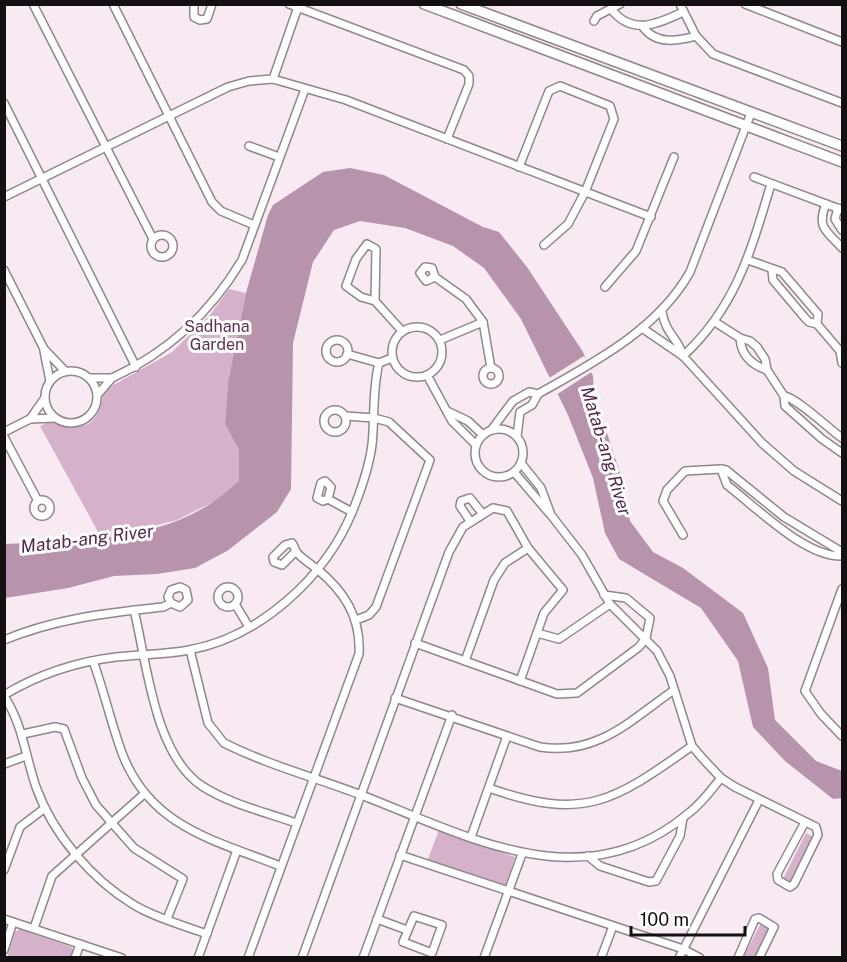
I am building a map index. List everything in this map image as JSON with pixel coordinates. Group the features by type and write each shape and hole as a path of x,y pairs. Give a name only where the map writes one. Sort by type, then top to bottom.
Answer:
{"street":[{"path":"33,4 153,239"},
{"path":"113,4 212,202 221,211 254,225"},
{"path":"194,4 194,17 200,20 207,19 212,4"},
{"path":"289,4 464,69 469,76 469,84 447,139"},
{"path":"424,4 843,162"},
{"path":"461,4 843,146"},
{"path":"594,21 620,4"},
{"path":"745,4 843,42"},
{"path":"273,79 298,8"},
{"path":"610,9 616,17 643,27 656,25 682,8 696,36 713,54 843,103"},
{"path":"643,27 647,32 667,41 696,36"},
{"path":"4,197 168,115 239,83 273,79 346,100 651,217"},
{"path":"519,167 549,91 560,86 610,106 614,112 614,119 585,192 567,224 544,245"},
{"path":"30,419 55,418 69,423 84,420 95,409 98,394 112,378 159,353 206,311 242,260 305,89"},
{"path":"4,103 136,367"},
{"path":"517,436 520,412 532,405 538,394 588,364 662,312 690,272 751,113"},
{"path":"249,146 279,157"},
{"path":"605,287 628,262 651,217 674,157"},
{"path":"754,177 840,209 835,219 843,230"},
{"path":"683,356 715,322 728,304 748,260 771,184"},
{"path":"826,204 821,216 822,225 843,248"},
{"path":"375,301 376,249 367,244 356,259 346,286 361,297 375,301 402,331"},
{"path":"748,260 782,272 818,314 817,324"},
{"path":"4,270 44,349 50,381 44,399 30,419 4,434 38,501"},
{"path":"772,270 773,280 805,318 817,324 841,351 843,363"},
{"path":"435,277 466,299 483,322 491,368"},
{"path":"662,312 665,327 681,346 683,356"},
{"path":"440,340 483,322"},
{"path":"715,322 740,338 750,341 756,347 765,359 767,370 783,396 785,406 843,453"},
{"path":"410,327 427,328 440,340 442,348 439,364 427,375 418,377 402,372 392,358 393,343 402,331 410,327"},
{"path":"642,328 673,352 683,356 762,443 794,471 843,501"},
{"path":"740,338 742,351 754,364 767,370"},
{"path":"44,349 65,371"},
{"path":"347,354 379,363 392,358"},
{"path":"207,934 167,919 123,897 106,885 76,853 45,808 26,756 23,734 16,714 4,696 51,671 93,661 190,650 216,643 249,627 288,600 318,569 342,534 352,512 369,464 374,418 374,383 379,363"},
{"path":"50,381 65,371 74,370 90,378 112,378"},
{"path":"427,375 436,396 452,421 476,445"},
{"path":"90,378 98,394"},
{"path":"492,429 506,429 517,436 522,444 521,463 514,472 500,477 485,473 476,460 476,445 483,435 492,429 513,401 529,392 538,394"},
{"path":"783,396 796,400 824,426 843,438"},
{"path":"44,399 48,411 55,418"},
{"path":"447,411 468,421 483,435"},
{"path":"345,416 382,419 395,427 430,463 376,607 369,615 356,620"},
{"path":"521,463 541,488 551,515"},
{"path":"683,535 663,501 667,490 685,471 722,469 784,518 843,554"},
{"path":"722,469 727,486 811,549 829,556 843,554"},
{"path":"514,472 582,555 610,604 646,638 665,664 692,746 721,778 759,800 816,827 818,835 794,884 790,887 778,880 777,874 805,822"},
{"path":"470,521 460,506 461,501 470,498 482,513"},
{"path":"328,499 352,512"},
{"path":"302,957 448,552 463,527 493,507 507,511 528,548 563,590 548,608 520,681"},
{"path":"465,661 494,580 505,563 528,548"},
{"path":"248,957 359,654 360,639 356,620 341,591 296,551"},
{"path":"843,590 805,691 821,714 843,736"},
{"path":"416,643 557,694 577,693 639,647 646,638 651,622 647,615 626,598 604,595"},
{"path":"4,640 59,620 109,611 164,607 171,603"},
{"path":"235,604 249,627"},
{"path":"537,633 559,639 610,604"},
{"path":"134,610 160,725 174,757 189,775 221,796 296,824"},
{"path":"190,650 204,712 215,735 237,749 522,854 555,858 588,856 645,840 683,818 721,778"},
{"path":"93,661 122,753 144,794 159,809 186,829 280,866"},
{"path":"395,698 452,715 507,736 558,750 594,744 674,690"},
{"path":"363,957 452,715"},
{"path":"23,734 55,727 64,729 82,778 96,805 134,848 183,879 167,919"},
{"path":"471,837 507,736"},
{"path":"489,788 545,805 587,803 624,791 692,746"},
{"path":"4,764 26,756"},
{"path":"34,928 49,881 76,853 144,794"},
{"path":"679,957 759,800"},
{"path":"4,870 20,827 45,808"},
{"path":"588,856 600,866 649,882 656,881 680,836 683,818"},
{"path":"198,957 237,849"},
{"path":"484,957 522,854"},
{"path":"400,855 507,893 684,949 700,957"},
{"path":"414,916 442,925 431,953 404,942 407,930 414,916"},
{"path":"738,957 755,919 759,918 774,927 759,957"},
{"path":"4,919 122,957"},
{"path":"377,919 407,930"},
{"path":"4,950 13,922"},
{"path":"601,957 613,926"},
{"path":"75,957 80,944"}],"green space":[{"name":"Sadhana Garden","path":"229,289 246,293 228,382 225,424 239,450 239,480 221,498 177,520 102,539 40,426 51,421 72,427 88,424 98,412 103,391 172,352 210,315"},
{"path":"439,830 515,857 505,887 428,859"},
{"path":"806,833 815,838 792,883 783,879"},
{"path":"761,923 770,927 755,957 743,958"},
{"path":"20,929 71,947 74,951 72,957 7,958 15,932"}],"water":[{"name":"Matab-ang River","path":"350,168 384,175 483,227 499,232 527,267 583,352 593,376 594,393 620,473 630,521 653,552 683,568 743,613 768,668 775,720 816,761 842,771 842,798 833,799 785,761 753,727 738,661 701,608 619,559 605,533 593,478 568,415 521,319 484,268 453,246 405,228 360,221 334,230 313,262 293,343 291,489 277,512 227,551 195,568 157,574 114,576 68,588 5,598 4,544 98,539 160,527 189,516 215,500 239,480 239,450 225,424 228,382 246,293 268,215 273,205 323,172"}],"pier":[{"path":"584,356 593,371 556,395 546,380"}]}
